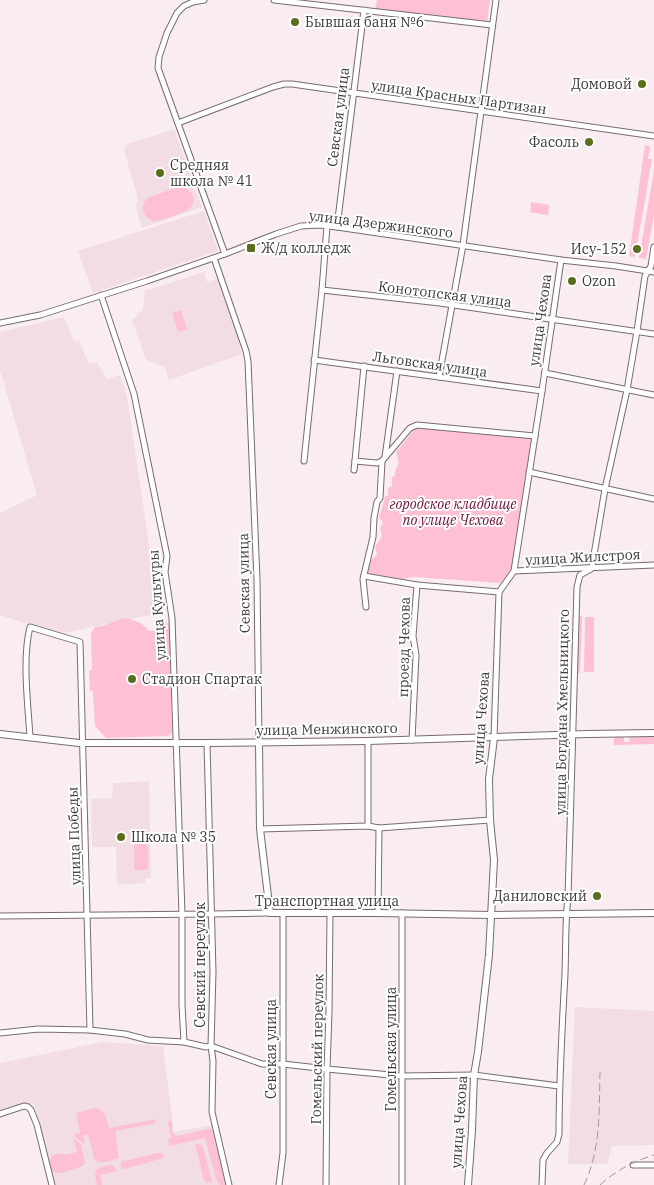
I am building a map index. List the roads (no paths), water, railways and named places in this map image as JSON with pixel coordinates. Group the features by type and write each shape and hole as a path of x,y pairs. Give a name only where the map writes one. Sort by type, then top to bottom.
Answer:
{"street":[{"path":"204,0 184,6 177,13 167,33 159,56 158,68 225,254"},
{"path":"274,0 492,25"},
{"path":"438,377 463,245 496,0"},
{"name":"Севская улица","path":"337,227 364,10"},
{"name":"улица Красных Партизан","path":"178,123 284,84 654,136"},
{"name":"улица Дзержинского","path":"0,323 40,315 147,281 301,226 320,225 337,227 654,272"},
{"path":"304,460 327,226"},
{"path":"592,567 605,488 627,390 644,276 651,266 654,247"},
{"name":"Севская улица","path":"214,258 248,361 257,580 260,829 270,913"},
{"name":"улица Чехова","path":"468,1185 474,1075 490,955 494,860 490,820 489,779 494,738 499,592 514,571 561,260"},
{"name":"Конотопская улица","path":"322,290 452,305 654,334"},
{"name":"улица Культуры","path":"101,295 134,394 167,556 165,572 172,618 182,914 184,1042"},
{"name":"Льговская улица","path":"314,360 542,391"},
{"path":"354,470 364,366"},
{"path":"366,607 363,579 373,537 377,502 380,498 383,460 397,371"},
{"path":"545,374 654,394"},
{"path":"355,461 377,463 383,460 410,428 417,425 535,436"},
{"path":"529,472 654,499"},
{"name":"улица Жилстроя","path":"514,571 654,565"},
{"name":"улица Богдана Хмельницкого","path":"542,1185 543,1160 557,1142 559,1134 559,1086 568,898 577,586 580,575 592,567"},
{"path":"364,576 417,585 499,592"},
{"name":"проезд Чехова","path":"412,740 416,654 413,636 417,585"},
{"name":"улица Победы","path":"30,737 27,663 30,627 80,642 90,1030"},
{"name":"улица Менжинского","path":"0,734 83,743 207,743 368,741 654,733"},
{"path":"368,741 368,826"},
{"name":"Севский переулок","path":"207,743 213,972 212,1112 229,1185"},
{"path":"260,829 368,826 379,828 490,820"},
{"path":"378,913 379,828"},
{"name":"Транспортная улица","path":"0,916 270,913 491,915 654,913"},
{"name":"Гомельский переулок","path":"326,1185 330,913"},
{"name":"Севская улица","path":"280,1185 283,1153 283,914"},
{"name":"Гомельская улица","path":"402,914 402,1185"},
{"path":"0,1033 38,1028 90,1030 125,1034 148,1040 211,1046 262,1064 283,1064 401,1076 474,1075 559,1086"},
{"path":"0,1114 24,1106 28,1107 34,1116 52,1185"},
{"path":"633,1165 654,1165"}],"railway":[{"path":"584,1185 594,1158 598,1130 600,1072"},
{"path":"600,1185 625,1167 654,1155"}],"place":[{"name":"Бывшая баня №6","path":"295,22"},
{"name":"Домовой","path":"642,84"},
{"name":"Фасоль","path":"589,142"},
{"name":"Средняя школа № 41","path":"160,173"},
{"name":"Ж/д колледж","path":"251,248"},
{"name":"Ису-152","path":"637,249"},
{"name":"Ozon","path":"572,281"},
{"name":"Стадион Спартак","path":"132,679"},
{"name":"Школа № 35","path":"121,837"},
{"name":"Даниловский","path":"597,896"}],"park label":[{"name":"городское кладбище по улице Чехова","path":"453,512"}]}
